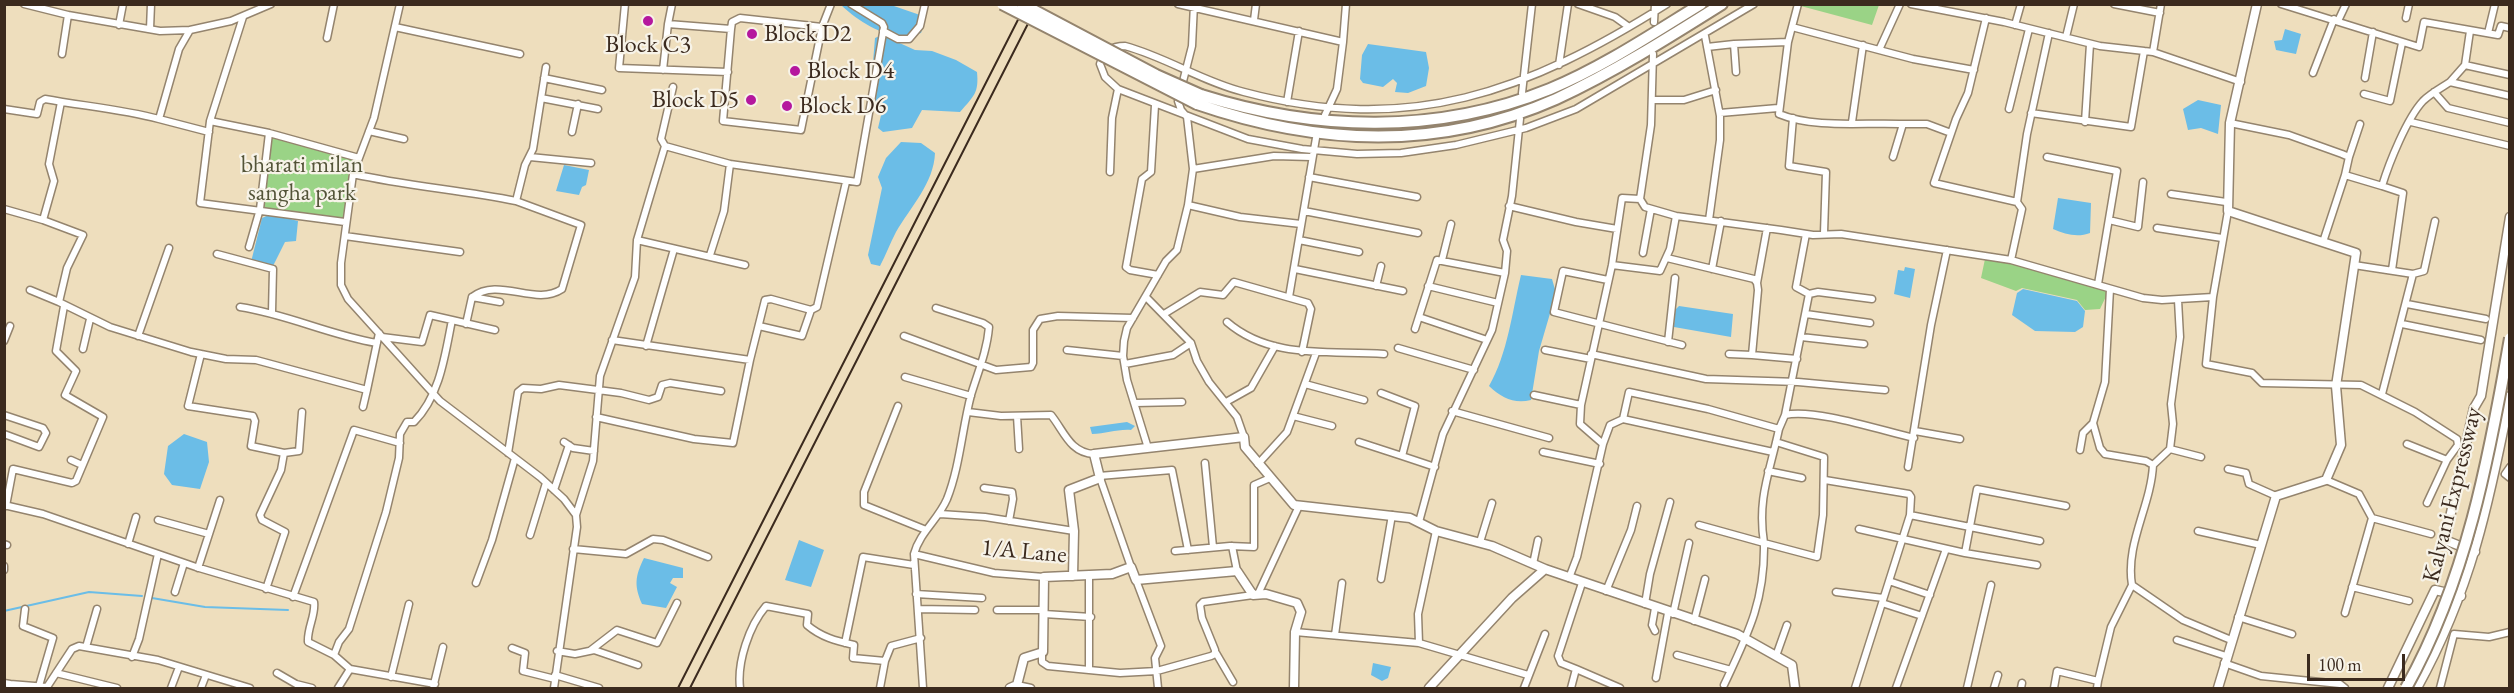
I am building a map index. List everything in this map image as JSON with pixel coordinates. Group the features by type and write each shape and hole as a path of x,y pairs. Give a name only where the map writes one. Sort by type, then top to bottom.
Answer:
{"highway":[{"path":"1002,4 1199,100 1272,127 1337,137 1408,136 1439,132 1513,114 1556,99 1627,63 1722,4"},
{"path":"1022,4 1199,100 1272,115 1337,123 1406,123 1491,109 1550,89 1623,52 1701,4"},
{"name":"Kalyani Expressway","path":"2406,688 2424,657 2462,561 2510,338"}],"street":[{"path":"24,4 119,25 150,29 190,30 243,17 271,4"},
{"path":"119,25 123,4"},
{"path":"150,29 151,4"},
{"path":"327,38 334,4"},
{"path":"400,4 369,131 353,174 345,222 341,285 348,299 433,393 546,483 576,515"},
{"path":"625,4 619,68 728,72"},
{"path":"663,70 672,4"},
{"path":"822,27 740,18 732,22 723,121 801,130 822,27 831,4"},
{"path":"673,87 661,139 665,146 730,164 854,183 859,180 866,120 883,31 882,23 850,4"},
{"path":"883,31 898,39 909,39 920,26 926,4"},
{"path":"1178,4 1343,42"},
{"path":"1254,20 1256,4"},
{"path":"1325,115 1340,77 1346,4"},
{"path":"1522,93 1532,4"},
{"path":"1559,65 1568,4"},
{"path":"1578,4 1615,17 1629,27"},
{"path":"1667,4 1655,8 1629,27 1559,65 1523,81 1495,91 1431,106 1393,111 1287,102 1242,92 1125,46 1112,47 1106,51 1100,64 1105,77 1118,89 1248,139 1357,154 1401,153 1456,146 1519,130 1576,109 1705,36 1754,4"},
{"path":"1797,4 1788,42 1779,114 1793,118 1852,122 1927,124 1951,133"},
{"path":"1879,50 1900,4"},
{"path":"1911,4 1986,18 2090,44 2153,52 2241,81"},
{"path":"2015,25 2021,4"},
{"path":"2066,37 2074,4"},
{"path":"2114,4 2160,13"},
{"path":"2153,52 2162,4"},
{"path":"2257,4 2230,123 2227,207 2213,297 2206,363 2252,373 2262,383 2361,386 2382,394 2457,439 2458,445 2447,460 2427,503"},
{"path":"2281,4 2307,8 2402,43 2419,47 2424,22 2498,35 2501,26 2510,28"},
{"path":"2313,73 2336,20 2346,4"},
{"path":"2406,18 2409,4"},
{"path":"2488,33 2495,4"},
{"path":"1148,448 1123,356 1127,328 1166,261 1177,250 1188,205 1193,169 1187,117 1180,110 1179,101 1192,46 1194,6"},
{"path":"1654,22 1655,8"},
{"path":"62,54 68,15"},
{"path":"243,17 210,122 200,202 345,222"},
{"path":"1986,18 1968,93 1934,183 2017,202 2022,209 2011,260"},
{"path":"668,24 731,29"},
{"path":"395,27 520,54"},
{"path":"1792,27 1879,50 1974,70"},
{"path":"2009,110 2029,28"},
{"path":"159,119 179,49 190,30"},
{"path":"1287,102 1299,31"},
{"path":"2382,186 2388,166 2422,102 2450,82 2465,65 2470,31"},
{"path":"2365,78 2373,32"},
{"path":"2017,202 2031,113 2049,33"},
{"path":"1705,36 1720,113 1720,140 1709,220"},
{"path":"1707,47 1788,42"},
{"path":"2364,94 2390,101 2402,43"},
{"path":"1734,44 1736,72"},
{"path":"2085,122 2090,44"},
{"path":"1852,122 1863,45"},
{"path":"2031,113 2127,128 2132,126 2144,51"},
{"path":"1653,54 1651,125 1640,199 1642,204 1651,209 1676,216 1806,234 1824,233 2011,260 2143,298 2178,300 2213,297"},
{"path":"2465,65 2510,75"},
{"path":"516,201 530,157 546,68"},
{"path":"544,78 602,90"},
{"path":"2450,82 2510,96"},
{"path":"1110,172 1112,118 1118,89"},
{"path":"1652,100 1684,100 1716,90"},
{"path":"2434,92 2448,108 2510,123"},
{"path":"541,98 598,109"},
{"path":"4,109 37,114 42,99 124,111 208,132"},
{"path":"43,220 54,180 49,164 61,102"},
{"path":"572,132 578,104"},
{"path":"1155,105 1151,172 1142,179 1126,267 1130,270 1158,275"},
{"path":"1720,113 1778,108"},
{"path":"1793,118 1788,166 1826,172 1824,233"},
{"path":"1419,522 1452,411 1487,340 1498,303 1505,273 1507,251 1503,240 1520,119"},
{"path":"210,122 269,133 359,158"},
{"path":"2411,122 2510,146"},
{"path":"2230,123 2289,135 2349,157"},
{"path":"1893,157 1903,124"},
{"path":"2323,242 2360,124"},
{"path":"369,131 404,139"},
{"path":"249,247 260,209 269,133"},
{"path":"1289,297 1316,138"},
{"path":"554,688 557,651 577,527 576,515 594,451 600,376 635,277 638,240 665,146"},
{"path":"1193,169 1274,156 1311,157"},
{"path":"530,157 591,163"},
{"path":"2047,157 2117,171 2098,284"},
{"path":"710,255 724,211 730,164"},
{"path":"353,174 410,186 459,189 516,201 581,225 562,289 548,295 486,288 472,297 466,324"},
{"path":"2345,175 2403,193 2392,270"},
{"path":"1309,177 1417,197"},
{"path":"596,417 694,439 733,443 750,360 768,298 811,310 817,307 846,182"},
{"path":"2109,220 2138,227 2143,182"},
{"path":"2171,194 2227,207 2356,253 2336,386 2341,445 2326,480"},
{"path":"1603,444 1580,424 1581,405 1612,265 1622,198 1640,199"},
{"path":"1188,205 1240,217 1301,224"},
{"path":"1509,206 1617,229"},
{"path":"4,209 43,220 83,236 67,268 57,351 76,371 65,395 103,417 76,481 72,483 13,469 5,505 43,514 266,590 314,602 315,609 308,632 308,642 334,656 350,669 434,686 443,647"},
{"path":"1643,253 1651,209"},
{"path":"1304,211 1418,233"},
{"path":"1612,265 1660,271 1667,258 1676,216"},
{"path":"2475,552 2445,540 2474,408 2481,396 2510,218"},
{"path":"1712,269 1721,221"},
{"path":"2354,265 2413,274 2424,271 2435,221"},
{"path":"1442,260 1451,224"},
{"path":"1752,355 1757,283 1767,228"},
{"path":"2157,228 2222,238"},
{"path":"1806,234 1796,287 1800,292 1872,299"},
{"path":"345,236 460,252"},
{"path":"638,240 746,265"},
{"path":"1299,240 1359,252"},
{"path":"138,336 170,248"},
{"path":"646,346 674,249"},
{"path":"1908,467 1931,325 1947,250"},
{"path":"217,254 273,269 272,312"},
{"path":"1667,258 1757,283"},
{"path":"1415,329 1436,262 1442,260 1505,273"},
{"path":"1376,286 1381,266"},
{"path":"1295,269 1403,291"},
{"path":"1608,280 1565,271 1561,274 1554,312 1682,345"},
{"path":"2382,394 2402,324 2413,274"},
{"path":"1668,342 1675,278"},
{"path":"1164,314 1200,292 1224,295 1234,282 1289,297 1308,303 1311,309 1302,352"},
{"path":"1428,286 1498,303"},
{"path":"30,290 90,319 138,336 201,354 226,359 256,360 366,390"},
{"path":"2080,450 2083,433 2093,423 2104,382 2110,290"},
{"path":"1724,685 1746,639 1762,589 1764,543 1760,520 1768,471 1793,382 1809,294"},
{"path":"472,297 500,302"},
{"path":"1146,297 1191,343 1197,361 1237,417 1245,447 1294,505 1392,515 1419,522 1436,531 1480,542 1582,583 1746,639 1792,665 1795,688"},
{"path":"2097,688 2111,627 2132,585 2130,572 2137,528 2153,465 2170,449 2173,424 2172,404 2181,337 2178,300"},
{"path":"2407,304 2486,319"},
{"path":"240,307 272,312 329,333 377,343"},
{"path":"923,688 914,554 918,540 940,514 948,497 989,327 936,308"},
{"path":"759,326 802,336 811,310"},
{"path":"1806,314 1870,323"},
{"path":"380,335 422,342 430,315 495,330"},
{"path":"904,336 1003,370 1031,367 1033,330 1040,319 1058,316 1133,318"},
{"path":"1419,317 1487,340"},
{"path":"83,349 90,319"},
{"path":"334,656 339,642 349,629 386,512 399,458 400,434 407,422 414,422 433,393 441,370 452,320"},
{"path":"1227,322 1243,335 1302,352 1384,354"},
{"path":"2402,324 2481,340"},
{"path":"4,341 10,326"},
{"path":"363,407 380,335"},
{"path":"1801,338 1864,344"},
{"path":"612,340 750,360"},
{"path":"1125,364 1173,355 1191,343"},
{"path":"1226,402 1251,388 1275,346"},
{"path":"1398,348 1474,370"},
{"path":"1067,350 1123,356"},
{"path":"1545,350 1591,356 1706,379 1793,382 1885,390"},
{"path":"1258,464 1281,440 1293,416 1316,353"},
{"path":"201,354 188,406 253,416 255,421 251,446 284,453 299,451 302,412"},
{"path":"1729,354 1797,359"},
{"path":"905,377 971,396"},
{"path":"508,453 518,392 523,388 541,389 559,385 649,400 657,397 662,385 670,383 722,391"},
{"path":"1305,384 1364,399"},
{"path":"1623,419 1629,392 1708,409 1779,429"},
{"path":"1381,393 1415,407 1402,456"},
{"path":"1534,394 1581,405"},
{"name":"Kalyani Expressway","path":"2417,688 2449,628 2461,596 2486,516 2510,396"},
{"path":"1135,403 1182,402"},
{"path":"898,406 864,492 864,504 926,530"},
{"path":"1452,411 1548,438"},
{"path":"968,412 1017,416 1051,415 1071,445 1082,452 1094,454 1244,437"},
{"path":"4,415 43,428 46,433 40,447 4,434"},
{"path":"1785,415 1824,418 1915,435 1960,439"},
{"path":"1017,416 1019,450"},
{"path":"1293,416 1332,426"},
{"path":"1569,578 1577,557 1603,444 1610,425 1623,419 1773,452"},
{"path":"2093,423 2100,447 2105,454 2146,461 2153,465"},
{"path":"293,597 354,430 400,443"},
{"path":"1359,442 1435,467"},
{"path":"1699,525 1817,557 1825,480 1824,456 1776,442"},
{"path":"554,490 567,444 594,451"},
{"path":"2407,444 2447,460"},
{"path":"2170,449 2201,457"},
{"path":"1543,452 1600,464"},
{"path":"266,590 285,532 262,520 260,515 281,470 284,453"},
{"path":"1094,454 1131,567 1161,646 1155,658 1158,688"},
{"path":"476,583 492,540 515,458"},
{"path":"71,460 82,465"},
{"path":"1205,464 1213,547"},
{"path":"2510,467 2505,474 2510,478"},
{"path":"2228,469 2242,470 2246,473 2249,484 2276,496 2326,480 2359,494 2372,518 2345,613"},
{"path":"1073,576 1074,531 1069,490 1100,477 1172,470 1188,550"},
{"path":"1768,471 1802,478"},
{"path":"1175,551 1255,546 1254,485 1270,478"},
{"path":"1825,480 1909,494 1911,497 1910,515 1904,538 1855,688"},
{"path":"530,536 546,483"},
{"path":"984,488 1012,492 1009,521"},
{"path":"1965,553 1977,489 2066,506"},
{"path":"2218,688 2276,496"},
{"path":"198,568 220,500"},
{"path":"1645,604 1650,574 1670,502"},
{"path":"1480,542 1492,503"},
{"path":"1256,594 1299,506"},
{"path":"1606,591 1631,530 1637,506"},
{"path":"940,514 1074,531"},
{"path":"1381,579 1392,515"},
{"path":"1910,515 2040,541"},
{"path":"128,544 136,516"},
{"path":"2372,518 2431,534"},
{"path":"158,520 209,534"},
{"path":"1859,529 1965,553 2037,566"},
{"path":"1419,643 1418,614 1436,531"},
{"path":"2198,531 2261,545"},
{"path":"573,549 626,554 653,539 663,540 708,557"},
{"path":"1533,564 1539,540"},
{"path":"1656,678 1689,543"},
{"path":"1232,546 1237,570 1256,594"},
{"path":"1896,688 1946,549"},
{"path":"132,657 139,639 158,554"},
{"name":"1/A Lane","path":"914,554 994,573 1044,577 1112,574 1131,567"},
{"path":"845,643 863,557 914,565"},
{"path":"175,592 184,563"},
{"path":"1429,688 1512,598 1545,569"},
{"path":"1136,580 1237,570"},
{"path":"1089,575 1091,617 1089,670"},
{"path":"1044,577 1042,654 1045,665 1120,673 1156,671 1216,653"},
{"path":"1694,621 1705,579"},
{"path":"1889,581 1930,595"},
{"path":"1335,635 1342,583"},
{"path":"1582,583 1558,656 1561,663 1620,688"},
{"path":"1967,688 1991,585"},
{"path":"2132,585 2183,620 2231,640"},
{"path":"2352,587 2409,601"},
{"path":"2388,688 2434,590 2461,596"},
{"path":"1836,591 1882,600 1922,616"},
{"path":"916,594 982,598"},
{"path":"1233,682 1216,653 1202,618 1200,605 1203,602 1256,594 1297,603 1301,612 1295,632 1294,688"},
{"path":"557,651 575,654 591,650 610,632 617,630 657,643 677,603"},
{"path":"391,677 409,604"},
{"path":"740,688 739,678 750,634 766,606 808,614 807,625 814,631 830,640 854,645 853,658 885,661"},
{"path":"1655,608 1652,625 1655,631"},
{"path":"25,609 23,626 53,638 39,686"},
{"path":"86,647 97,609"},
{"path":"918,609 975,610"},
{"path":"997,610 1091,617"},
{"path":"2238,617 2292,634"},
{"path":"1776,656 1787,625"},
{"path":"1295,632 1419,643 1528,675"},
{"path":"2440,688 2454,634 2488,637 2510,632"},
{"path":"1524,688 1545,634"},
{"path":"880,688 885,661 891,646 921,638"},
{"path":"2177,640 2260,676 2340,684 2345,688"},
{"path":"8,685 47,687 72,649 86,647 158,660 239,687 250,688"},
{"path":"512,648 524,652 523,670 599,688"},
{"path":"591,650 638,665"},
{"path":"1031,688 1014,687 1024,658 1042,654"},
{"path":"1677,655 1731,670"},
{"path":"171,688 179,667"},
{"path":"338,688 350,669"},
{"path":"1571,688 1576,669"},
{"path":"2054,688 2057,671 2098,681"},
{"path":"56,673 117,688"},
{"path":"277,673 296,684 312,688"},
{"path":"201,688 206,675"},
{"path":"1994,688 1998,675"}],"green space":[{"path":"1798,4 1879,5 1872,25"},
{"name":"bharati milan sangha park","path":"269,133 359,158 345,222 260,209"},
{"path":"1985,259 2012,261 2109,290 2100,309 2085,310 2077,300 2022,288 2016,291 1981,278"}],"water":[{"path":"841,5 891,5 920,15 924,24 921,33 898,35 888,33 868,25"},
{"path":"2285,29 2301,34 2296,54 2276,50 2274,41 2282,40"},
{"path":"882,35 915,50 932,51 956,60 977,72 977,85 972,98 960,112 922,110 912,128 883,132 878,128 883,107 870,99 875,38"},
{"path":"1368,44 1426,52 1429,68 1426,86 1408,93 1395,92 1397,83 1393,79 1383,87 1363,83 1360,79 1362,55"},
{"path":"2198,100 2221,105 2218,134 2201,128 2188,130 2183,109"},
{"path":"901,142 921,143 935,153 934,164 926,185 896,232 880,266 871,264 868,255 882,188 878,177 886,158"},
{"path":"564,165 589,170 586,185 582,187 579,195 556,191"},
{"path":"2058,198 2091,203 2090,233 2076,235 2053,229"},
{"path":"271,214 298,221 296,241 285,242 272,268 251,262 262,218"},
{"path":"1905,267 1915,269 1910,298 1894,294 1898,270 1904,271"},
{"path":"1521,275 1552,279 1556,293 1539,351 1531,400 1519,401 1504,397 1489,386 1501,360"},
{"path":"2023,289 2077,301 2085,311 2083,327 2075,332 2035,331 2012,315 2017,293"},
{"path":"1679,306 1733,314 1731,337 1674,327 1675,310"},
{"path":"1127,422 1135,426 1131,430 1092,434 1090,427"},
{"path":"184,434 207,442 209,462 200,489 172,485 164,474 168,446"},
{"path":"799,540 824,550 811,587 785,580"},
{"path":"644,558 683,568 683,578 673,578 670,583 677,587 666,608 642,604 637,581"},
{"path":"1373,663 1391,667 1388,678 1382,681 1371,675"}],"waterway":[{"path":"4,611 89,592 142,596"},
{"path":"152,598 205,607 288,610"}],"railway":[{"path":"678,688 1026,4"},
{"path":"690,688 1038,4"}],"place":[{"name":"Block C3","path":"648,21"},
{"name":"Block D2","path":"752,34"},
{"name":"Block D4","path":"795,71"},
{"name":"Block D5","path":"751,100"},
{"name":"Block D6","path":"787,106"}]}
